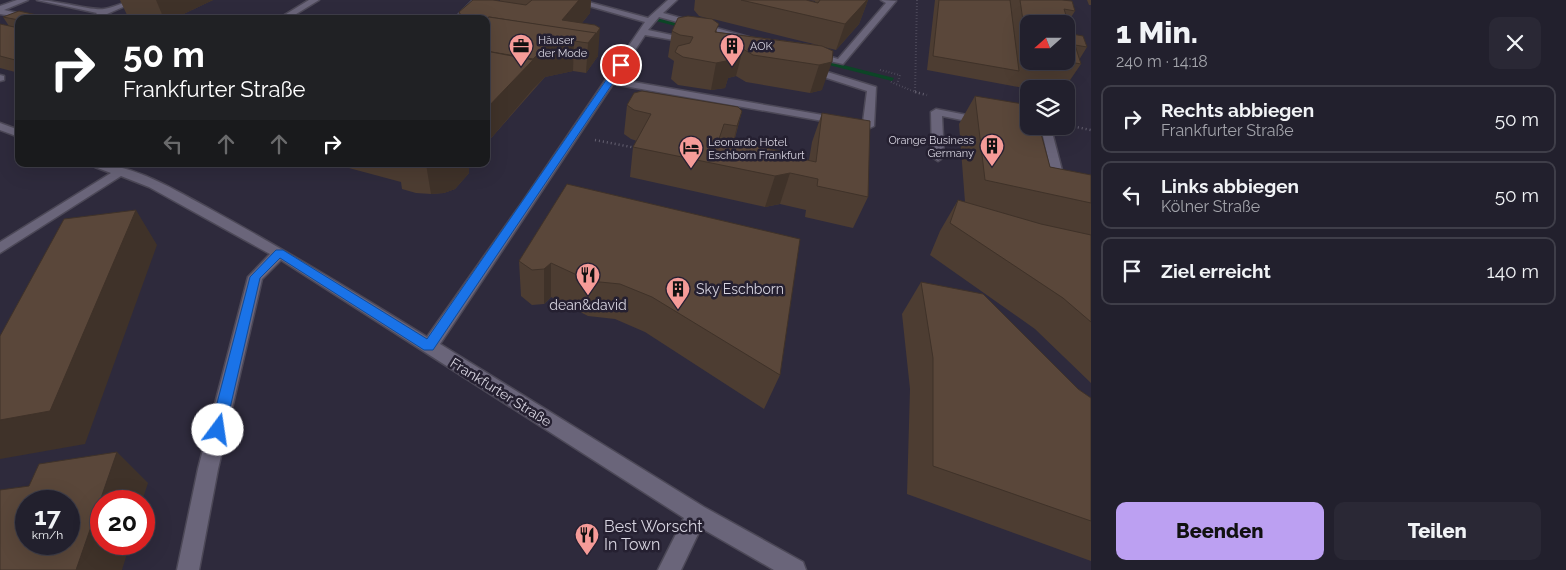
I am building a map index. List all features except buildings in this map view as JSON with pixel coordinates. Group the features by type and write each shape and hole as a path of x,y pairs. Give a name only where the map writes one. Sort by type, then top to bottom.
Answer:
{"street":[{"path":"0,11 24,0"},
{"path":"41,0 104,12"},
{"path":"99,15 135,0"},
{"path":"289,15 315,0"},
{"path":"462,15 478,0"},
{"path":"568,0 763,42"},
{"path":"572,0 582,3"},
{"path":"429,346 643,32 654,18 673,0"},
{"path":"802,52 840,62 892,1 885,0"},
{"path":"0,11 15,15"},
{"path":"643,32 700,42"},
{"path":"610,81 868,126 872,89 794,66"},
{"path":"938,157 936,112 992,123"},
{"path":"0,126 15,132"},
{"path":"1011,127 1048,134 1058,181 1091,188"},
{"name":"Frankfurter Straße","path":"107,167 153,184 280,253 697,514 795,570"},
{"path":"0,248 120,172"},
{"path":"188,570 208,469 255,277 280,253"},
{"path":"670,570 697,514"}],"path":[{"path":"915,92 917,0"},
{"path":"888,81 915,92 934,96"},
{"path":"1075,127 1091,130"},
{"path":"574,135 644,150"}],"green space":[{"path":"660,18 894,78 892,81 656,21"}],"place":[{"name":"Häuser der Mode","path":"521,67"},
{"name":"AOK","path":"732,67"},
{"name":"Orange Business Germany","path":"992,167"},
{"name":"Leonardo Hotel Eschborn Frankfurt","path":"691,169"},
{"name":"dean&david","path":"588,296"},
{"name":"Sky Eschborn","path":"678,310"},
{"name":"Best Worscht In Town","path":"587,556"}],"route":[{"path":"218,430 255,277 280,253 429,346 526,207 621,65"}]}
